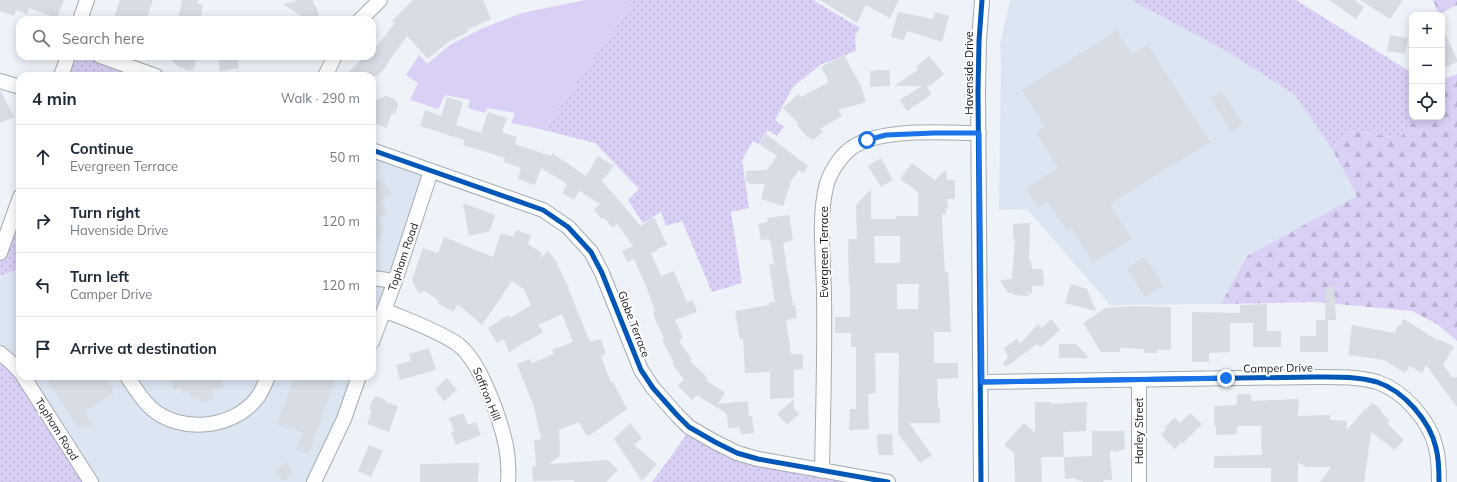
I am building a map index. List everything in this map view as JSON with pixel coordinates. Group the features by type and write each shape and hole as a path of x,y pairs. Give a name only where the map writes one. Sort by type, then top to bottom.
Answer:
{"street":[{"path":"81,16 86,0"},
{"path":"364,16 380,0"},
{"name":"Havenside Drive","path":"982,0 978,62 982,482"},
{"path":"62,72 67,60"},
{"path":"111,60 145,72"},
{"path":"327,72 334,60"},
{"path":"0,81 16,86"},
{"name":"Evergreen Terrace","path":"822,471 824,296 822,208 826,186 831,174 837,163 850,149 875,137 886,135 934,133 979,133"},
{"name":"Globe Terrace","path":"376,151 543,210 568,227 579,237 591,252 602,273 641,370 652,388 689,426 714,442 737,453 765,461 888,482"},
{"name":"Topham Road","path":"376,331 395,281 431,171"},
{"path":"0,253 16,208"},
{"path":"376,279 395,281"},
{"name":"Saffron Hill","path":"384,310 429,328 457,343 472,359 490,397 506,445 508,459 508,482"},
{"path":"0,353 16,367"},
{"name":"Camper Drive","path":"982,382 1313,377 1356,378 1378,383 1396,392 1407,402 1427,426 1436,449 1439,482"},
{"name":"Topham Road","path":"26,380 91,482"},
{"path":"129,380 151,407 158,413 178,422 202,425 225,420 247,408 257,398 266,380"},
{"path":"314,482 344,419 358,380"},
{"name":"Harley Street","path":"1139,380 1139,482"}],"shaded area":[{"path":"1010,0 1131,0 1228,52 1295,95 1332,149 1357,196 1247,256 1221,304 1110,305 1027,209 999,210 1000,45"},
{"path":"376,150 431,170 376,329"},
{"path":"16,270 16,367 0,353 0,273 3,276"},
{"path":"27,380 357,380 314,482 91,482"}],"green space":[{"path":"585,0 634,0 544,130 511,123 515,113 488,108 485,113 468,108 470,100 445,95 438,109 410,100 418,83 406,75 419,55 427,64 450,45 483,28 522,13"},
{"path":"634,0 813,0 860,28 855,36 856,51 820,65 793,87 775,120 784,127 777,136 768,130 758,144 753,141 742,160 749,208 731,212 742,283 712,292 682,221 666,226 661,212 643,223 628,200 639,189 595,143 544,130"},
{"path":"1131,0 1296,0 1409,71 1409,120 1412,120 1401,139 1354,130 1332,149 1295,95 1228,52"},
{"path":"1433,0 1457,0 1457,6 1456,5 1444,12 1438,12"},
{"path":"67,60 114,60 149,72 62,72"},
{"path":"1457,74 1457,341 1437,324 1412,311 1315,302 1221,304 1247,256 1357,196 1332,149 1354,130 1400,139 1412,120 1445,120 1445,79"},
{"path":"16,209 16,270 2,276 0,273 0,255"},
{"path":"0,353 16,376 16,380 19,380 91,482 0,482"},
{"path":"691,427 715,442 889,482 652,482"}],"building":[{"path":"0,0 64,0 58,16 51,16 29,8 27,14 16,10 14,16 0,11"},
{"path":"120,0 153,0 147,16 114,16"},
{"path":"182,0 199,0 197,3 203,5 201,16 179,16"},
{"path":"295,0 313,0 319,16 301,16 283,4 295,2"},
{"path":"413,0 483,0 491,19 467,30 468,32 448,42 428,59 407,36 386,65 387,66 377,76 376,72 349,72 361,60 376,60 376,47 395,23 392,21"},
{"path":"820,0 899,0 890,18 866,5 857,23"},
{"path":"1329,0 1354,0 1364,7 1356,19"},
{"path":"1360,0 1403,0 1390,19"},
{"path":"898,12 933,19 935,12 949,16 942,42 907,31 904,40 891,37"},
{"path":"1116,30 1132,54 1148,45 1210,142 1110,204 1132,239 1093,263 1072,229 1068,232 1047,202 1038,208 1026,188 1058,168 1036,132 1045,127 1022,90"},
{"path":"1445,33 1457,59 1457,62 1445,68"},
{"path":"1390,35 1408,38 1405,54 1387,51"},
{"path":"844,55 861,86 866,102 838,110 842,116 820,129 823,132 813,140 809,137 808,138 797,125 799,124 783,108 798,94 801,97 829,82 821,67"},
{"path":"929,56 944,74 930,86 926,86 932,94 907,111 900,100 922,86 894,86 918,70 916,67"},
{"path":"171,60 197,60 193,70 187,70 179,67"},
{"path":"219,60 238,60 239,68 220,71"},
{"path":"890,70 890,86 870,87 870,71"},
{"path":"0,90 14,117 0,123"},
{"path":"1222,91 1243,124 1231,132 1210,98"},
{"path":"386,96 395,99 398,105 395,114 392,113 386,128 376,124 376,100"},
{"path":"447,97 463,102 456,125 481,133 488,112 507,118 502,132 517,137 515,144 551,156 552,153 586,176 598,156 614,166 602,181 641,226 654,217 667,245 651,253 661,276 674,271 687,302 693,300 697,312 675,320 683,338 679,341 692,359 690,361 708,378 706,380 725,393 718,404 748,401 749,416 752,416 754,433 741,434 740,427 728,428 727,414 697,395 692,400 678,386 684,379 672,364 674,363 662,340 664,338 655,319 653,312 655,311 648,291 634,259 627,262 622,251 633,246 617,224 613,228 594,210 600,204 579,191 574,200 562,193 567,184 541,168 535,185 518,179 521,168 504,162 505,158 463,145 464,140 420,126 425,110 441,116"},
{"path":"766,134 808,166 803,173 799,170 791,181 783,206 761,199 765,184 749,184 749,182 746,182 746,171 767,170 777,156 759,144"},
{"path":"881,158 893,180 881,187 868,166"},
{"path":"912,163 935,180 946,169 947,180 955,180 955,199 947,199 948,208 946,209 946,214 942,214 945,272 948,272 951,332 934,332 934,363 958,363 958,378 937,379 940,423 909,423 932,455 920,463 898,434 899,353 875,353 876,393 868,394 869,429 849,430 850,409 856,409 856,347 851,347 851,333 835,333 835,317 850,317 848,239 857,239 856,205 871,189 871,219 896,219 896,216 918,216 918,192 900,179","holes":["874,236 900,236 900,263 875,263","897,284 919,284 918,309 897,309"]},
{"path":"376,180 385,183 392,195 381,201 388,213 378,219 383,228 376,247"},
{"path":"463,203 495,215 490,231 469,236"},
{"path":"789,215 793,240 783,243 793,305 795,305 797,318 786,320 791,354 803,354 803,369 794,370 794,398 770,399 770,372 745,373 743,338 740,340 735,311 769,305 769,303 775,302 769,265 774,264 770,239 761,240 758,224 768,222 767,218"},
{"path":"1030,223 1029,260 1031,260 1032,269 1043,269 1044,286 1032,286 1032,294 1027,292 1030,296 1014,295 1012,293 1008,293 1000,280 1012,279 1015,239 1013,239 1013,224"},
{"path":"516,230 531,235 528,244 542,253 539,259 548,251 558,263 557,264 569,288 590,342 601,339 606,354 601,356 611,383 613,382 627,409 590,435 586,435 579,422 559,430 560,456 549,464 608,460 618,470 606,482 574,482 574,480 533,481 532,466 536,466 534,440 541,439 534,407 517,364 530,359 532,363 554,354 552,350 573,342 562,314 538,325 543,332 509,352 504,339 497,343 488,328 508,315 510,318 531,305 524,289 512,281 482,325 458,304 453,312 438,303 439,301 425,291 419,294 412,280 423,248 438,253 444,237 493,257 501,233 513,237"},
{"path":"1145,256 1163,286 1144,297 1127,268"},
{"path":"1071,284 1087,289 1096,311 1065,303"},
{"path":"1326,287 1334,287 1336,320 1328,320 1328,352 1300,352 1300,336 1316,336 1316,320 1325,320"},
{"path":"1267,304 1267,331 1281,331 1281,347 1253,347 1253,323 1230,323 1230,352 1209,353 1209,362 1192,362 1192,312 1240,313 1240,305"},
{"path":"1133,306 1171,307 1171,350 1157,350 1157,353 1144,353 1144,349 1120,348 1120,352 1101,352 1083,323 1106,308"},
{"path":"1051,319 1060,330 1041,347 1037,344 1006,367 1003,364 1008,357 1004,348 1017,339 1020,344 1038,324 1042,328"},
{"path":"1404,319 1438,341 1439,339 1454,347 1443,365 1453,378 1457,377 1457,407 1426,365 1422,373 1410,366 1405,373 1384,360 1348,355 1352,325 1395,333 1398,325 1400,326"},
{"path":"1059,344 1076,344 1089,358 1059,358"},
{"path":"429,348 436,370 400,380 396,365 411,361 409,354"},
{"path":"447,378 457,390 444,401 435,389"},
{"path":"107,380 115,393 84,412 93,425 80,428 77,426 48,381"},
{"path":"170,380 222,380 224,386 211,391 214,398 201,403 198,396 192,399 189,392 183,394 180,388 174,390"},
{"path":"294,380 335,380 309,454 296,449 302,433 277,424"},
{"path":"1237,394 1251,394 1251,401 1299,399 1298,416 1330,415 1330,420 1347,421 1347,430 1372,403 1382,411 1381,412 1390,421 1387,423 1404,440 1395,450 1371,432 1364,482 1320,482 1331,467 1306,467 1298,462 1298,482 1271,482 1271,468 1214,468 1214,456 1262,455 1261,426 1237,426 1237,434 1216,435 1216,426 1214,426 1214,406 1237,405"},
{"path":"375,396 386,400 385,402 398,406 389,432 367,424 372,410 369,409"},
{"path":"794,399 794,409 799,414 787,425 777,414"},
{"path":"1035,402 1051,402 1051,404 1087,402 1086,431 1063,432 1064,457 1041,457 1042,482 1015,482 1014,453 1004,445 1024,423 1035,433"},
{"path":"463,413 468,425 476,422 481,435 456,445 451,432 454,431 449,418"},
{"path":"1190,413 1202,424 1175,449 1161,435 1166,429 1165,427 1175,417 1180,423"},
{"path":"630,423 642,438 634,445 657,464 642,481 614,439"},
{"path":"1092,431 1124,431 1125,450 1119,450 1119,452 1110,451 1112,480 1103,480 1104,482 1083,482 1076,480 1076,478 1065,479 1064,457 1092,456"},
{"path":"877,434 892,434 893,455 878,455"},
{"path":"369,445 383,451 371,477 358,471"},
{"path":"287,462 294,474 282,481 275,470"},
{"path":"479,463 478,482 420,482 420,464"}],"cycle path":[{"path":"981,482 978,91 982,0"},
{"path":"376,151 543,210 568,227 591,252 602,273 641,370 653,388 689,427 737,453 758,459 888,482"},
{"path":"981,382 1313,377 1345,377 1369,380 1387,386 1397,392 1422,418 1433,438 1436,448 1439,482"}],"route":[{"path":"867,140 886,135 979,133 979,241 982,382 1226,378"}]}
